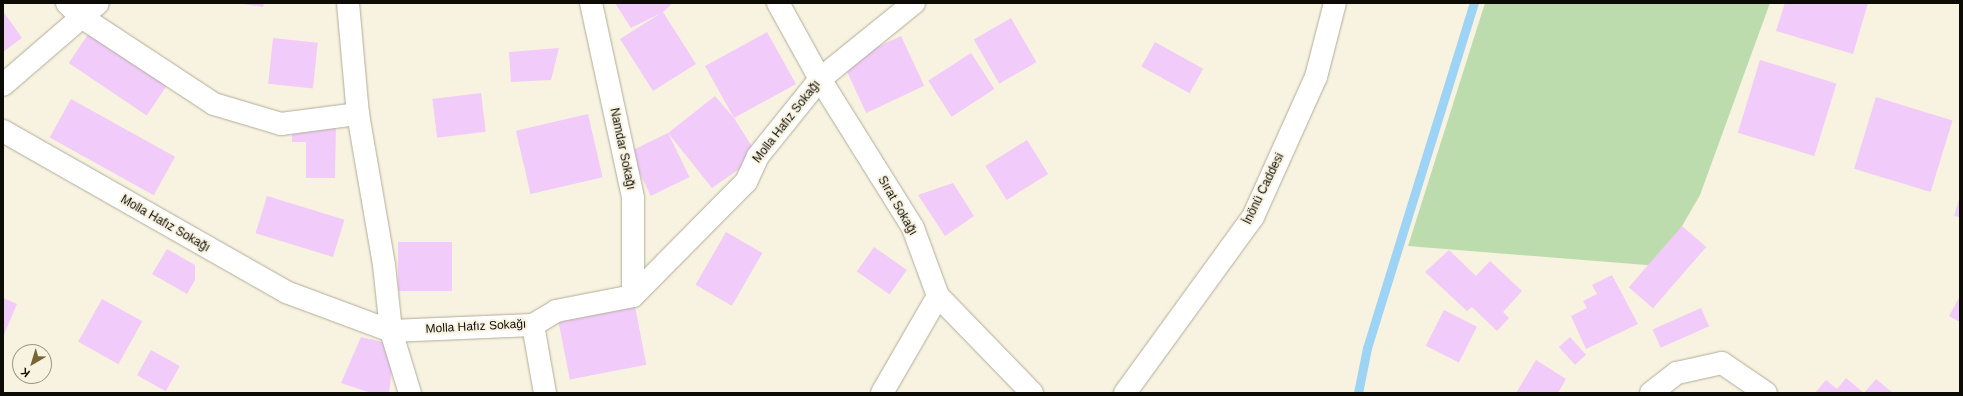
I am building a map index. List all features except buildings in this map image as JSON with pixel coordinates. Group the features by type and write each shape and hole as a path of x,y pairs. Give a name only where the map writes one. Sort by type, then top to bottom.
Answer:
{"street":[{"path":"3,85 74,9 98,3"},
{"path":"348,3 358,114 384,265 391,331 410,393"},
{"name":"Namdar Sokağı","path":"591,3 633,198 632,296"},
{"name":"Sırat Sokağı","path":"778,3 820,79 913,228 938,296 1032,393"},
{"name":"Molla Hafız Sokağı","path":"3,131 286,292 391,331 533,325 556,311 632,296 746,182 758,156 820,79 914,3"},
{"name":"İnönü Caddesi","path":"1125,393 1253,217 1316,77 1335,3"},
{"path":"74,9 214,104 281,124 358,114"},
{"path":"882,393 938,296"},
{"path":"533,325 545,393"},
{"path":"1651,393 1677,373 1722,363 1766,393"}],"green space":[{"path":"1485,3 1770,3 1700,195 1659,266 1408,246"}],"waterway":[{"path":"1358,393 1367,348 1474,3"}]}
